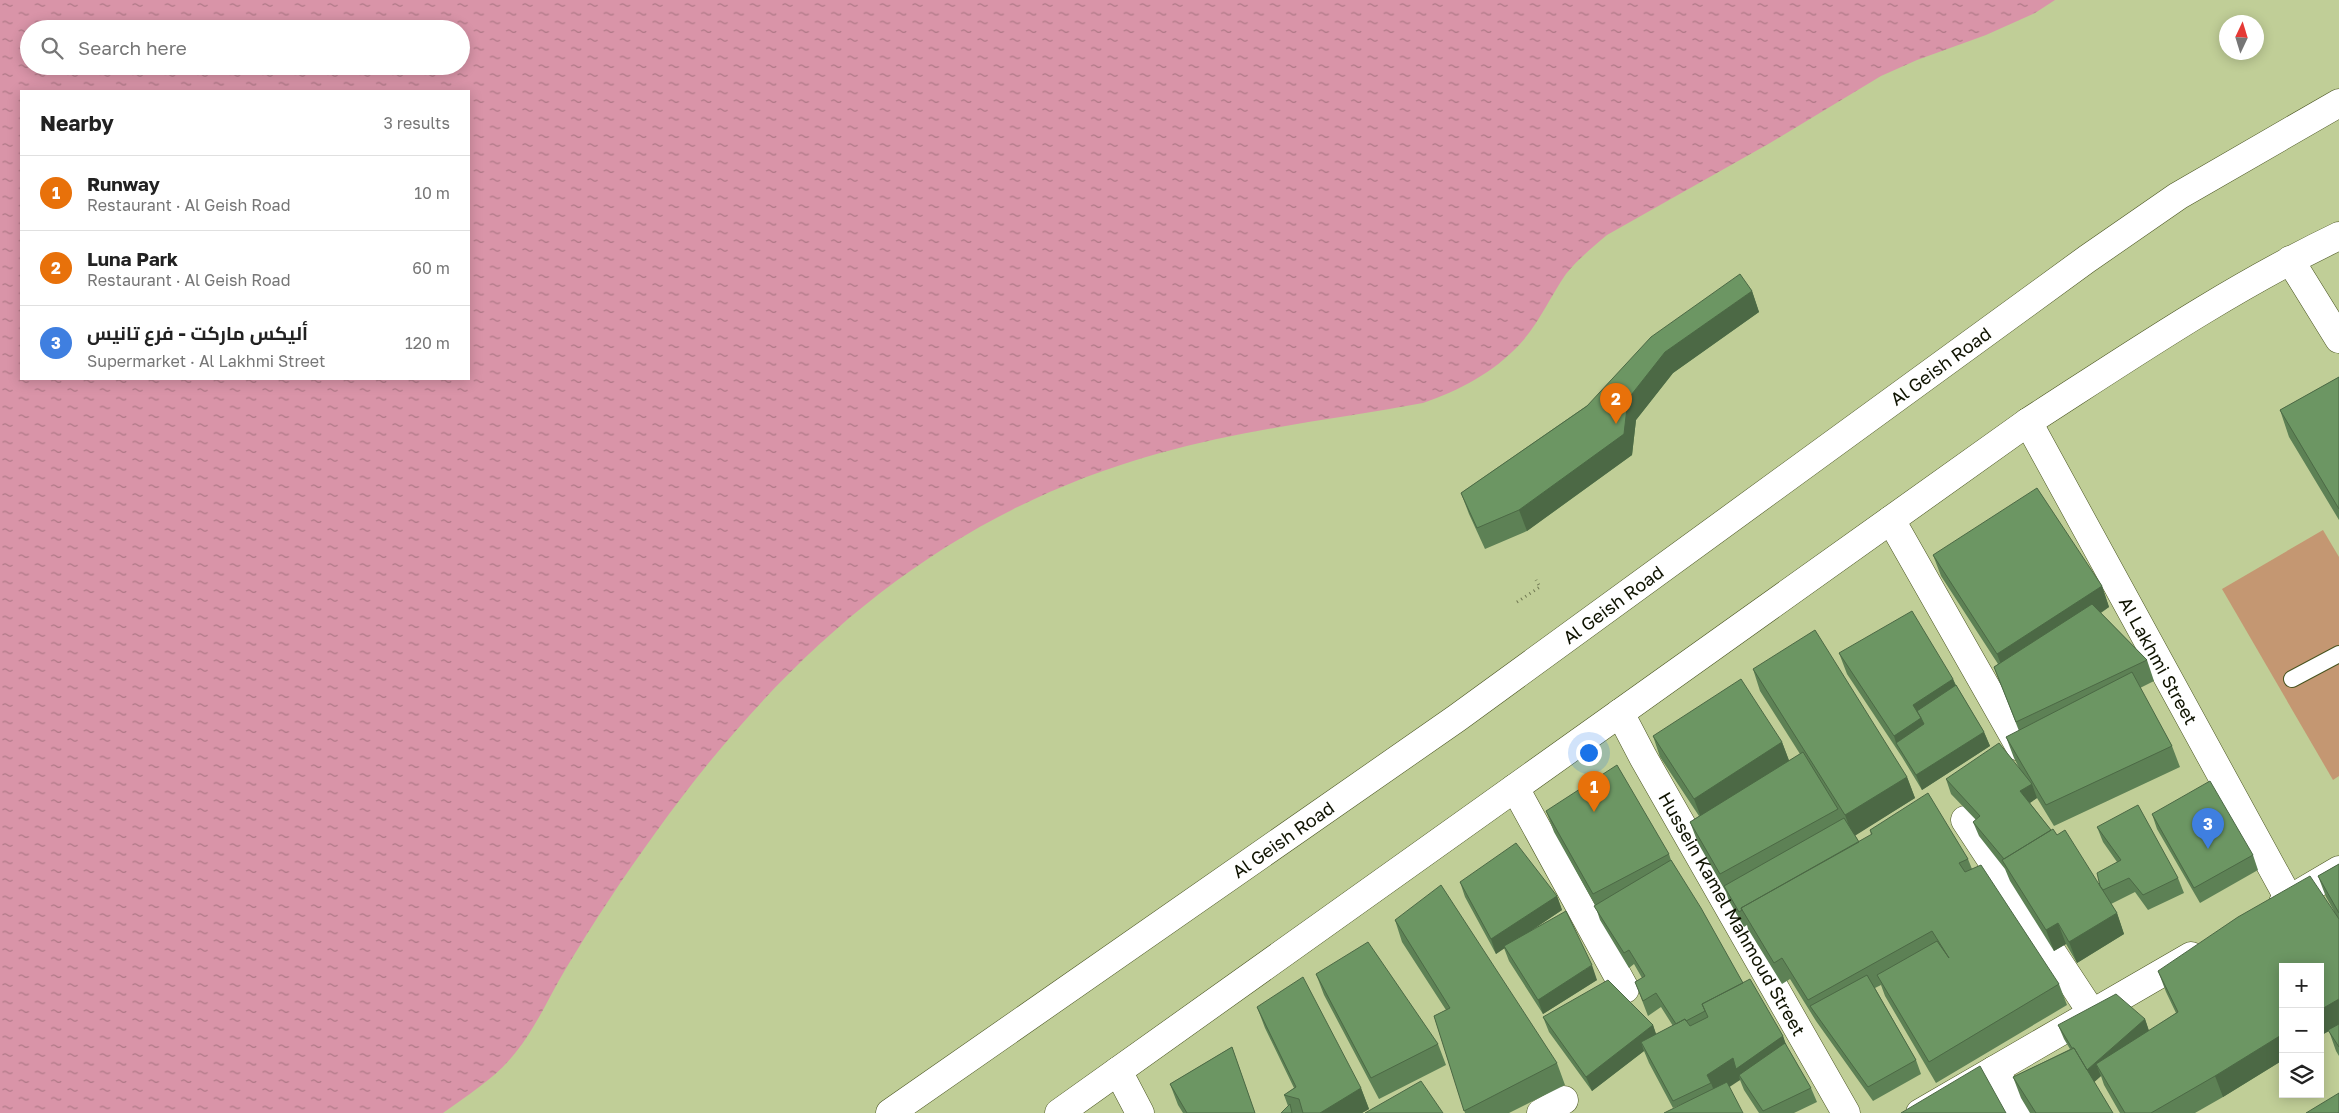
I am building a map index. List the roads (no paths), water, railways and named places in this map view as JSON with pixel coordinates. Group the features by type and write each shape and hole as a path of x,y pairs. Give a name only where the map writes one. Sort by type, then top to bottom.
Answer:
{"main road":[{"name":"Al Geish Road","path":"890,1113 1458,718 2094,253 2178,196 2339,103"},
{"path":"1059,1113 2028,422 2150,344 2290,260 2339,236"},
{"path":"2290,260 2339,339"},
{"name":"Al Lakhmi Street","path":"2028,422 2289,899"},
{"path":"1891,520 2020,747"},
{"name":"Hussein Kamel Mahmoud Street","path":"1620,713 1643,757 1846,1113"},
{"path":"1515,788 1625,989"},
{"path":"1965,820 2092,1013"},
{"path":"2263,914 2339,870"},
{"path":"1920,1113 2212,944"},
{"path":"1994,1070 2021,1113"},
{"path":"1118,1071 1140,1113"}],"lane":[{"path":"2292,679 2339,654"}],"water":[{"path":"0,0 2055,0 2035,13 1986,35 1917,60 1881,76 1770,143 1607,235 1566,274 1533,327 1520,344 1499,364 1463,386 1423,403 1225,437 1160,453 1081,479 1008,512 939,552 875,597 815,648 759,705 706,766 632,866 565,970 536,1022 516,1052 491,1078 443,1113 0,1113"}],"place":[{"name":"Luna Park","path":"1616,424"},
{"name":"Runway","path":"1594,812"},
{"name":"أليكس ماركت - فرع تانيس","path":"2208,849"}]}
